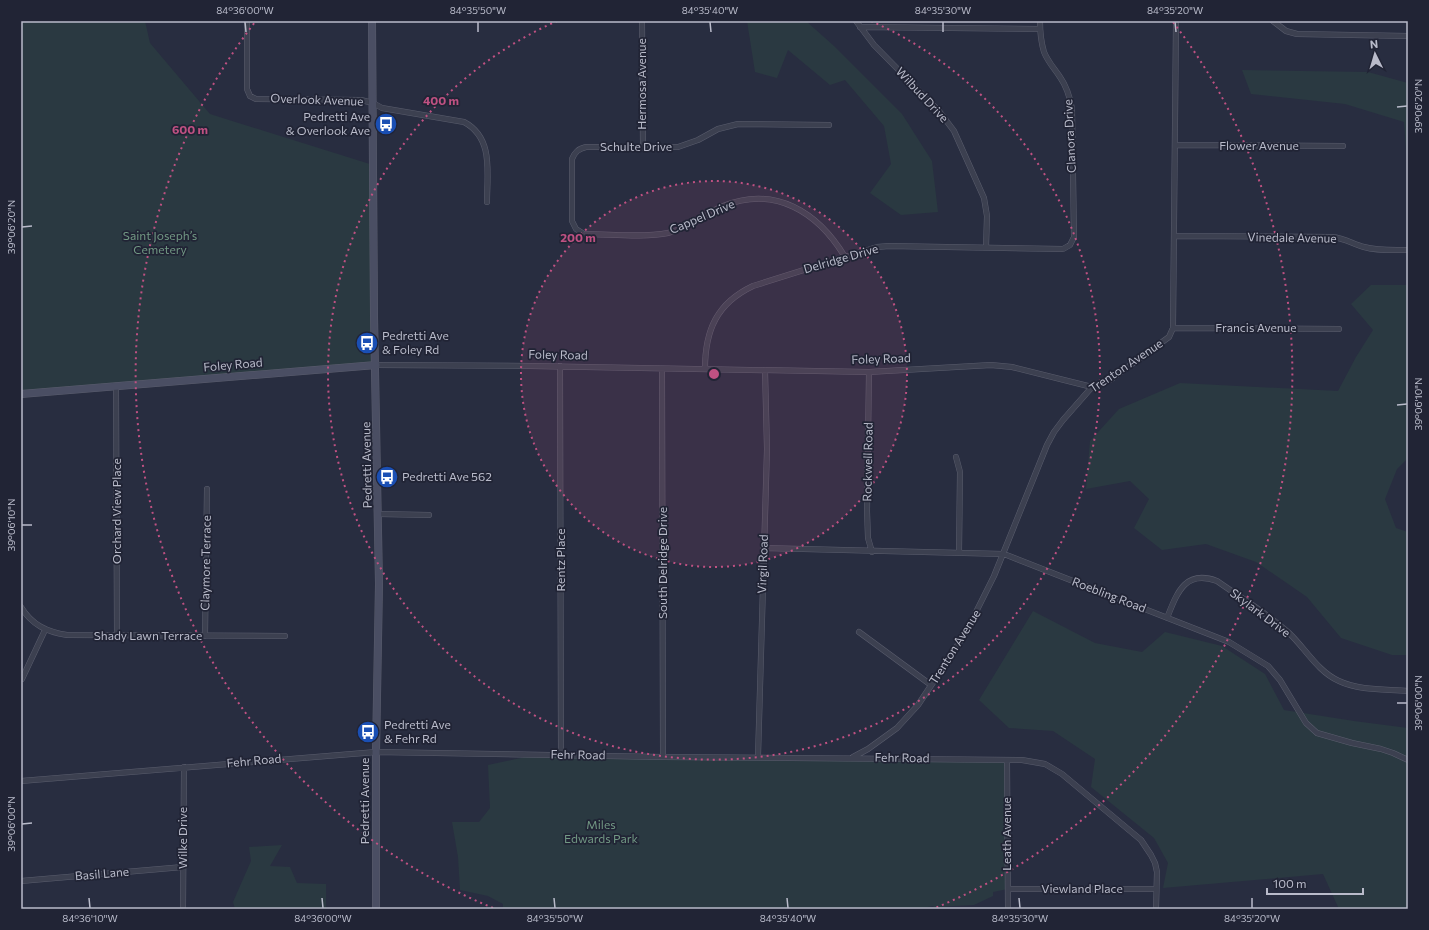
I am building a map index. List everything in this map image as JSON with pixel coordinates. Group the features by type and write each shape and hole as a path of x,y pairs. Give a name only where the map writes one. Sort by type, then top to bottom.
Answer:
{"street":[{"name":"Overlook Avenue","path":"247,21 247,89 250,96 256,99 361,100 373,103 382,108 464,122 474,129 482,138 486,153 487,202"},
{"name":"Pedretti Avenue","path":"372,21 379,514 376,909"},
{"name":"Hermosa Avenue","path":"642,21 642,148"},
{"name":"Wilbud Drive","path":"856,21 874,44 939,111 954,130 984,198 987,216 986,247"},
{"name":"Clanora Drive","path":"1040,21 1042,45 1050,64 1064,83 1072,109 1074,237 1070,245 1063,249 1059,248"},
{"name":"Trenton Avenue","path":"852,758 868,749 897,728 918,705 966,632 983,600 1004,554 1047,445 1063,420 1092,387 1110,380 1169,337 1173,328 1176,21"},
{"path":"1273,21 1286,31 1297,34 1408,36"},
{"path":"860,27 1040,29"},
{"name":"Schulte Drive","path":"584,234 576,229 572,221 572,159 577,151 586,147 669,148 687,145 718,129 738,124 829,125"},
{"name":"Flower Avenue","path":"1175,145 1343,146"},
{"name":"Cappel Drive","path":"584,234 646,235 669,232 693,223 705,215 724,206 745,200 769,200 792,206 811,217 830,236 845,257"},
{"name":"Vinedale Avenue","path":"1174,236 1332,237 1340,238 1370,249 1408,250"},
{"name":"Delridge Drive","path":"705,369 706,348 711,328 721,310 737,295 753,286 877,247 1059,248"},
{"name":"Francis Avenue","path":"1173,328 1339,329"},
{"name":"Foley Road","path":"21,394 376,365 560,366 869,372 991,365 1012,367 1092,387"},
{"name":"Rentz Place","path":"560,366 561,754"},
{"name":"South Delridge Drive","path":"662,369 664,757"},
{"name":"Virgil Road","path":"758,757 767,449 765,370"},
{"name":"Rockwell Road","path":"869,372 867,511 868,538 872,552"},
{"name":"Orchard View Place","path":"116,386 117,636"},
{"path":"956,457 960,472 959,553"},
{"name":"Claymore Terrace","path":"205,636 206,489"},
{"path":"379,514 429,515"},
{"name":"Roebling Road","path":"763,548 872,552 1004,554 1229,642 1268,666 1280,680 1306,723 1317,733 1352,743 1381,749 1408,760"},
{"name":"Skylark Drive","path":"1167,618 1177,593 1184,584 1194,579 1209,578 1217,581 1277,623 1323,670 1337,681 1354,686 1408,691"},
{"name":"Shady Lawn Terrace","path":"21,607 30,620 45,630 67,635 285,636"},
{"path":"22,679 45,630"},
{"path":"859,632 931,685"},
{"name":"Fehr Road","path":"21,781 376,752 561,754 664,757 1022,760 1045,764 1062,774 1141,840 1151,855 1157,872 1156,909"},
{"name":"Leath Avenue","path":"1007,760 1008,909"},
{"name":"Wilke Drive","path":"183,909 184,767"},
{"name":"Basil Lane","path":"21,881 183,867"},
{"name":"Viewland Place","path":"1008,889 1156,889"}],"green space":[{"name":"Saint Joseph’s Cemetery","path":"21,21 145,21 150,43 210,114 373,165 376,365 21,394"},
{"path":"747,21 806,21 834,46 902,114 932,161 938,212 901,215 870,193 891,164 884,126 845,80 830,85 788,50 777,78 755,72"},
{"path":"1242,70 1368,72 1408,83 1408,176 1404,122 1345,104 1251,94"},
{"path":"1371,285 1408,285 1408,458 1397,469 1385,499 1396,528 1408,532 1408,655 1392,655 1341,638 1307,597 1256,562 1206,544 1162,550 1134,528 1149,499 1130,481 1086,489 1090,441 1119,409 1180,383 1338,391 1356,357 1373,330 1351,304"},
{"path":"1033,611 1095,643 1142,652 1165,632 1222,646 1265,674 1284,710 1408,728 1408,909 1345,909 1338,907 1323,874 1163,888 1168,863 1154,838 1091,787 1095,759 1053,731 1009,728 979,700"},
{"name":"Miles Edwards Park","path":"539,754 1007,760 1008,889 993,892 993,896 974,905 933,906 918,909 503,909 503,904 488,896 460,890 458,857 452,822 479,822 490,808 488,765"},
{"path":"282,845 270,866 290,867 297,883 326,884 326,909 235,909 233,902 251,861 249,847"}],"place":[{"name":"Pedretti Ave & Overlook Ave","path":"386,124"},
{"name":"Pedretti Ave & Foley Rd","path":"367,343"},
{"name":"Pedretti Ave 562","path":"387,477"},
{"name":"Pedretti Ave & Fehr Rd","path":"368,732"}]}
